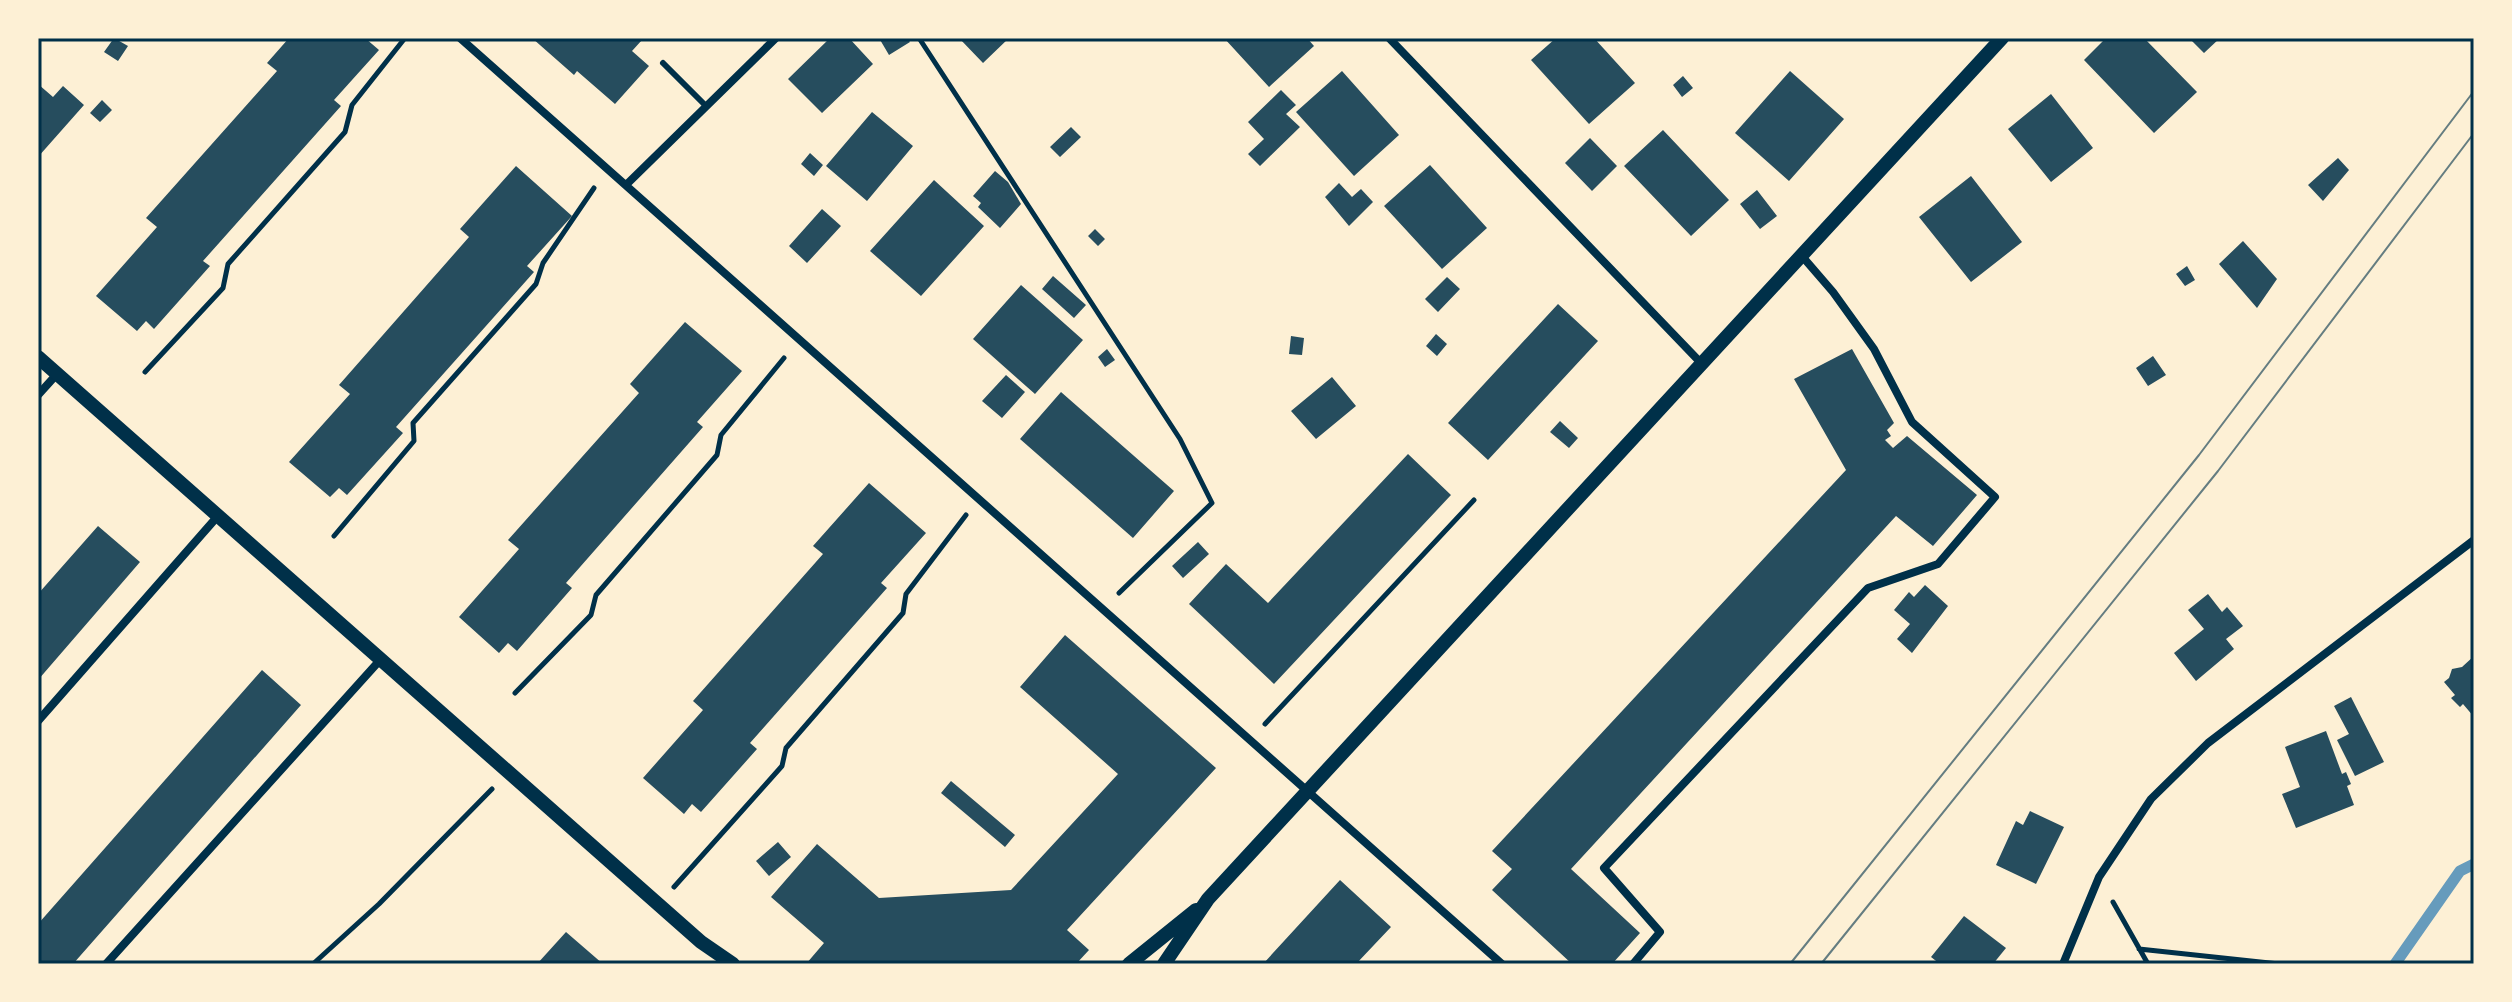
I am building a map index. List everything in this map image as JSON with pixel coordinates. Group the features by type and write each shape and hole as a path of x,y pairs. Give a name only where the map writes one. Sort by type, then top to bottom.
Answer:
{"street":[{"path":"460,38 1096,604 1104,607 1502,964"},
{"path":"627,184 776,38"},
{"path":"1389,38 1701,363"},
{"path":"1129,964 1208,899 2002,38"},
{"path":"1633,964 1660,932 1604,868 1868,588 1938,564 1995,497 1912,422 1874,349 1833,292 1801,255"},
{"path":"38,357 701,942 733,964"},
{"path":"38,395 57,374"},
{"path":"38,721 217,517"},
{"path":"2063,964 2099,877 2151,799 2208,743 2474,540"},
{"path":"106,964 381,659"},
{"path":"1164,964 1208,899"},
{"path":"701,942 720,964"}],"lane":[{"path":"663,63 706,106"}],"path":[{"path":"145,372 223,288 228,264 345,132 352,105 405,38"},
{"path":"919,38 1180,439 1212,503 1104,607"},
{"path":"334,536 414,441 413,423 536,284 543,263 609,168"},
{"path":"515,693 591,615 596,595 717,455 721,435 800,338"},
{"path":"659,905 782,766 786,748 903,613 906,594 979,498"},
{"path":"1251,740 1474,500"},
{"path":"313,964 379,904 510,772"},
{"path":"2099,877 2148,964"},
{"path":"2139,949 2279,964"}],"building":[{"path":"114,38 128,46 118,61 104,52"},
{"path":"289,38 365,38 379,50 334,100 341,106 203,261 210,266 154,329 146,321 137,331 96,296 157,227 146,218 277,71 267,63"},
{"path":"532,38 640,38 642,40 632,51 649,66 615,104 577,71 574,75"},
{"path":"830,38 849,38 873,64 822,113 788,79"},
{"path":"879,38 907,38 910,42 889,55"},
{"path":"959,38 1009,38 983,63"},
{"path":"1224,38 1307,38 1314,46 1269,87"},
{"path":"1556,38 1594,38 1635,83 1589,124 1531,60"},
{"path":"2106,38 2144,38 2197,92 2154,133 2084,60"},
{"path":"2189,38 2220,38 2204,53"},
{"path":"1342,71 1399,135 1354,176 1296,112"},
{"path":"1790,71 1844,119 1789,181 1735,133"},
{"path":"1683,76 1693,88 1682,97 1673,85"},
{"path":"38,84 53,97 63,86 84,105 38,157"},
{"path":"1281,90 1296,105 1286,114 1300,127 1260,166 1248,154 1264,139 1248,122"},
{"path":"2051,94 2093,148 2051,182 2008,129"},
{"path":"102,100 112,110 100,122 90,113"},
{"path":"872,112 913,146 867,201 826,166"},
{"path":"1071,127 1081,137 1060,157 1050,147"},
{"path":"1663,130 1729,200 1691,236 1624,166"},
{"path":"1590,138 1617,166 1592,191 1565,163"},
{"path":"810,153 823,165 814,176 801,164"},
{"path":"2338,158 2349,170 2323,201 2308,185"},
{"path":"1430,165 1487,228 1442,269 1384,206"},
{"path":"516,166 572,216 527,266 534,272 396,427 403,433 347,495 339,488 330,497 289,462 350,394 339,385 469,237 460,229"},
{"path":"995,171 1008,182 1021,204 1000,228 978,207 981,203 973,196"},
{"path":"1971,176 2022,242 1971,282 1919,217"},
{"path":"934,180 984,226 921,296 870,251"},
{"path":"1339,183 1352,197 1361,189 1373,202 1349,226 1325,197"},
{"path":"1757,190 1777,216 1760,229 1740,204"},
{"path":"822,209 841,226 807,263 789,246"},
{"path":"1095,229 1105,239 1098,246 1088,236"},
{"path":"2243,241 2277,279 2257,308 2219,264"},
{"path":"2187,266 2195,280 2185,286 2176,274"},
{"path":"1053,276 1086,305 1074,318 1042,289"},
{"path":"1447,277 1460,289 1438,312 1425,299"},
{"path":"1021,285 1083,340 1035,394 973,339"},
{"path":"1558,304 1598,341 1488,460 1448,423"},
{"path":"685,322 742,371 697,422 703,427 566,583 572,588 517,651 508,643 499,653 459,617 519,549 508,540 639,393 630,384"},
{"path":"1436,334 1447,344 1437,356 1426,346"},
{"path":"1291,336 1304,338 1302,355 1289,354"},
{"path":"1107,349 1115,360 1105,367 1098,357"},
{"path":"1852,349 1894,423 1887,430 1891,436 1885,440 1893,448 1907,436 1977,495 1933,546 1896,516 1571,869 1640,933 1612,964 1572,964 1492,890 1512,869 1492,851 1846,470 1794,379"},
{"path":"2153,356 2166,375 2148,386 2136,368"},
{"path":"1006,375 1025,392 1002,418 982,401"},
{"path":"1332,377 1356,406 1316,439 1291,411"},
{"path":"1061,392 1174,491 1133,538 1020,439"},
{"path":"1560,421 1578,438 1569,448 1550,432"},
{"path":"1408,454 1451,495 1274,684 1189,604 1226,564 1268,603"},
{"path":"869,483 926,533 881,583 887,588 750,743 757,749 701,812 692,804 684,814 643,778 703,710 693,701 823,554 813,546"},
{"path":"98,526 140,562 38,680 38,594"},
{"path":"1198,542 1209,554 1183,578 1172,566"},
{"path":"1925,585 1948,606 1912,653 1897,639 1910,624 1894,610 1909,592 1914,597"},
{"path":"2208,594 2222,612 2227,607 2243,626 2226,639 2234,649 2196,681 2174,653 2204,629 2188,610"},
{"path":"1065,635 1216,768 1067,930 1089,950 1076,964 1002,964 999,961 806,964 824,943 771,897 817,844 879,898 1011,890 1118,774 1020,687"},
{"path":"2474,656 2474,717 2463,704 2460,707 2451,698 2455,695 2444,682 2452,669 2462,667"},
{"path":"262,670 301,705 73,964 38,964 38,924"},
{"path":"2351,697 2384,762 2355,776 2337,740 2349,734 2334,706"},
{"path":"2326,731 2342,774 2346,772 2351,784 2347,786 2354,805 2296,828 2282,794 2300,787 2285,747"},
{"path":"951,781 1015,835 1005,847 941,793"},
{"path":"2030,811 2064,827 2036,884 1996,865 2016,821 2023,825"},
{"path":"778,842 791,857 769,876 756,861"},
{"path":"1340,880 1391,927 1356,964 1263,964"},
{"path":"1964,916 2006,948 1993,964 1940,964 1931,957"},
{"path":"566,932 603,964 537,964"}],"waterway":[{"path":"2395,964 2460,871 2474,864"}],"tram line":[{"path":"1790,964 2199,455 2474,91"},
{"path":"1821,964 2218,471 2474,133"}]}
